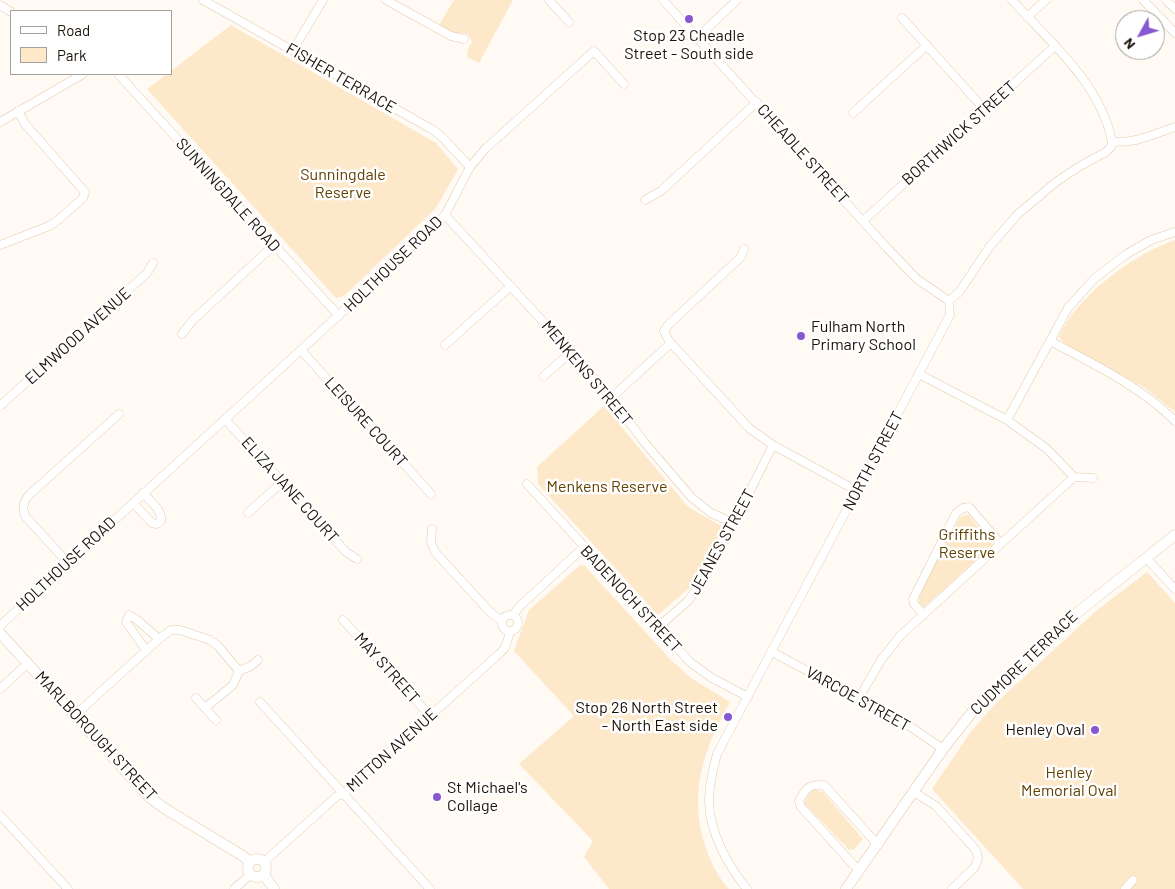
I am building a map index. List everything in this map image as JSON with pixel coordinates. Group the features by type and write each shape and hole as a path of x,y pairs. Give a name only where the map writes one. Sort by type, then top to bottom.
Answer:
{"street":[{"name":"FISHER TERRACE","path":"203,0 433,130 470,167"},
{"path":"293,50 323,0"},
{"path":"386,0 451,36 464,39"},
{"path":"549,0 569,22"},
{"name":"CHEADLE STREET","path":"663,0 864,220 888,249 917,279 949,300"},
{"path":"698,37 737,0"},
{"path":"949,300 960,291 990,246 1018,214 1056,182 1106,152 1111,147 1112,141 1104,112 1096,96 1084,79 1012,0"},
{"path":"1027,16 1046,0"},
{"path":"1143,0 1175,34"},
{"path":"1166,0 1175,9"},
{"path":"902,18 985,110"},
{"path":"853,113 926,46"},
{"name":"BORTHWICK STREET","path":"864,220 1055,46"},
{"name":"HOLTHOUSE ROAD","path":"0,626 67,562 339,316 446,215 470,167 485,149 594,52 624,84"},
{"name":"SUNNINGDALE ROAD","path":"119,75 339,316"},
{"path":"0,122 67,77"},
{"path":"645,200 660,191 757,102"},
{"path":"0,245 49,226 83,198 85,192 25,124 18,111"},
{"path":"1112,141 1120,143 1131,141 1175,127"},
{"name":"MENKENS STREET","path":"446,215 571,352 692,497 711,513 734,523"},
{"path":"1006,420 1068,308 1104,270 1125,255 1151,240 1175,232"},
{"path":"182,334 194,320 274,245"},
{"path":"744,249 741,257 668,325 664,331 671,343 749,428 773,445 857,491"},
{"name":"ELMWOOD AVENUE","path":"0,406 147,273 153,263"},
{"path":"445,345 511,286"},
{"name":"NORTH STREET","path":"747,889 737,878 718,843 709,801 716,754 920,374 950,315 949,300"},
{"path":"1050,341 1130,385 1175,421"},
{"path":"611,398 671,343"},
{"name":"LEISURE COURT","path":"302,350 431,494"},
{"path":"544,376 571,352"},
{"path":"920,374 1006,420 1046,448 1074,477 1093,478"},
{"path":"67,562 25,516 23,509 24,501 118,414"},
{"name":"ELIZA JANE COURT","path":"225,419 346,552 357,559"},
{"name":"JEANES STREET","path":"658,628 688,601 734,523 773,445"},
{"path":"859,698 881,660 900,636 1074,477"},
{"path":"248,513 282,482"},
{"name":"BADENOCH STREET","path":"527,484 690,662 700,671 748,697"},
{"path":"132,503 152,524 161,522 162,516 160,512 143,493"},
{"path":"924,615 914,604 914,599 956,513 963,508 969,507 1002,544"},
{"path":"432,529 431,542 435,552 490,612 502,621 503,629 510,632 518,626 517,620 513,616 508,615 502,621"},
{"name":"CUDMORE TERRACE","path":"846,889 878,845 942,749 976,706 1073,616 1175,535"},
{"path":"513,616 520,606 584,547"},
{"path":"1146,558 1175,589"},
{"path":"146,650 126,622 129,615 159,640"},
{"name":"MAY STREET","path":"343,620 430,716"},
{"path":"76,715 146,650 171,630 180,630 210,640 218,646 238,671"},
{"name":"MITTON AVENUE","path":"264,862 336,796 343,794 505,648 510,632"},
{"name":"MARLBOROUGH STREET","path":"0,633 149,797 250,862"},
{"name":"VARCOE STREET","path":"772,652 902,721 942,749"},
{"path":"205,708 233,685 238,671 251,666 258,660"},
{"path":"0,689 28,663"},
{"path":"196,698 216,720"},
{"path":"260,702 430,889"},
{"path":"859,871 801,807 800,801 808,788 814,785 824,785 878,845"},
{"path":"914,792 936,806 976,850 978,858 975,867 952,889"},
{"path":"0,815 68,889"},
{"path":"256,859 264,862 267,870 264,876 256,878 250,875 248,867 250,862 256,859"},
{"path":"234,889 250,875"},
{"path":"264,876 274,889"},
{"path":"1125,889 1133,880"}],"green space":[{"path":"454,0 513,0 479,63 467,57 468,48 472,43 468,35 464,33 455,34 439,25"},
{"name":"Sunningdale Reserve","path":"231,25 436,143 458,169 436,208 344,296 336,298 147,89 166,75 172,75 172,70"},
{"path":"1175,240 1175,412 1145,388 1065,344 1059,337 1067,322 1079,307 1108,278 1142,255"},
{"name":"Menkens Reserve","path":"604,406 688,507 725,528 689,588 658,615 538,484 537,467"},
{"name":"Griffiths Reserve","path":"968,514 993,545 923,608 919,603 919,594 960,517"},
{"path":"584,565 672,661 691,678 730,702 706,754 701,771 698,807 700,826 709,857 717,874 729,889 609,889 584,857 593,841 519,764 574,716 514,651 529,610 579,566"},
{"name":"Henley Memorial Oval","path":"1147,572 1175,603 1175,889 1023,889 932,789 970,733 996,703 1097,610"},
{"path":"812,789 823,792 863,839 854,849 849,850 804,803"}],"place":[{"name":"Stop 23 Cheadle Street - South side","path":"689,19"},
{"name":"Fulham North Primary School","path":"801,336"},
{"name":"Stop 26 North Street - North East side","path":"728,717"},
{"name":"Henley Oval","path":"1095,730"},
{"name":"St Michael's Collage","path":"437,797"}]}
